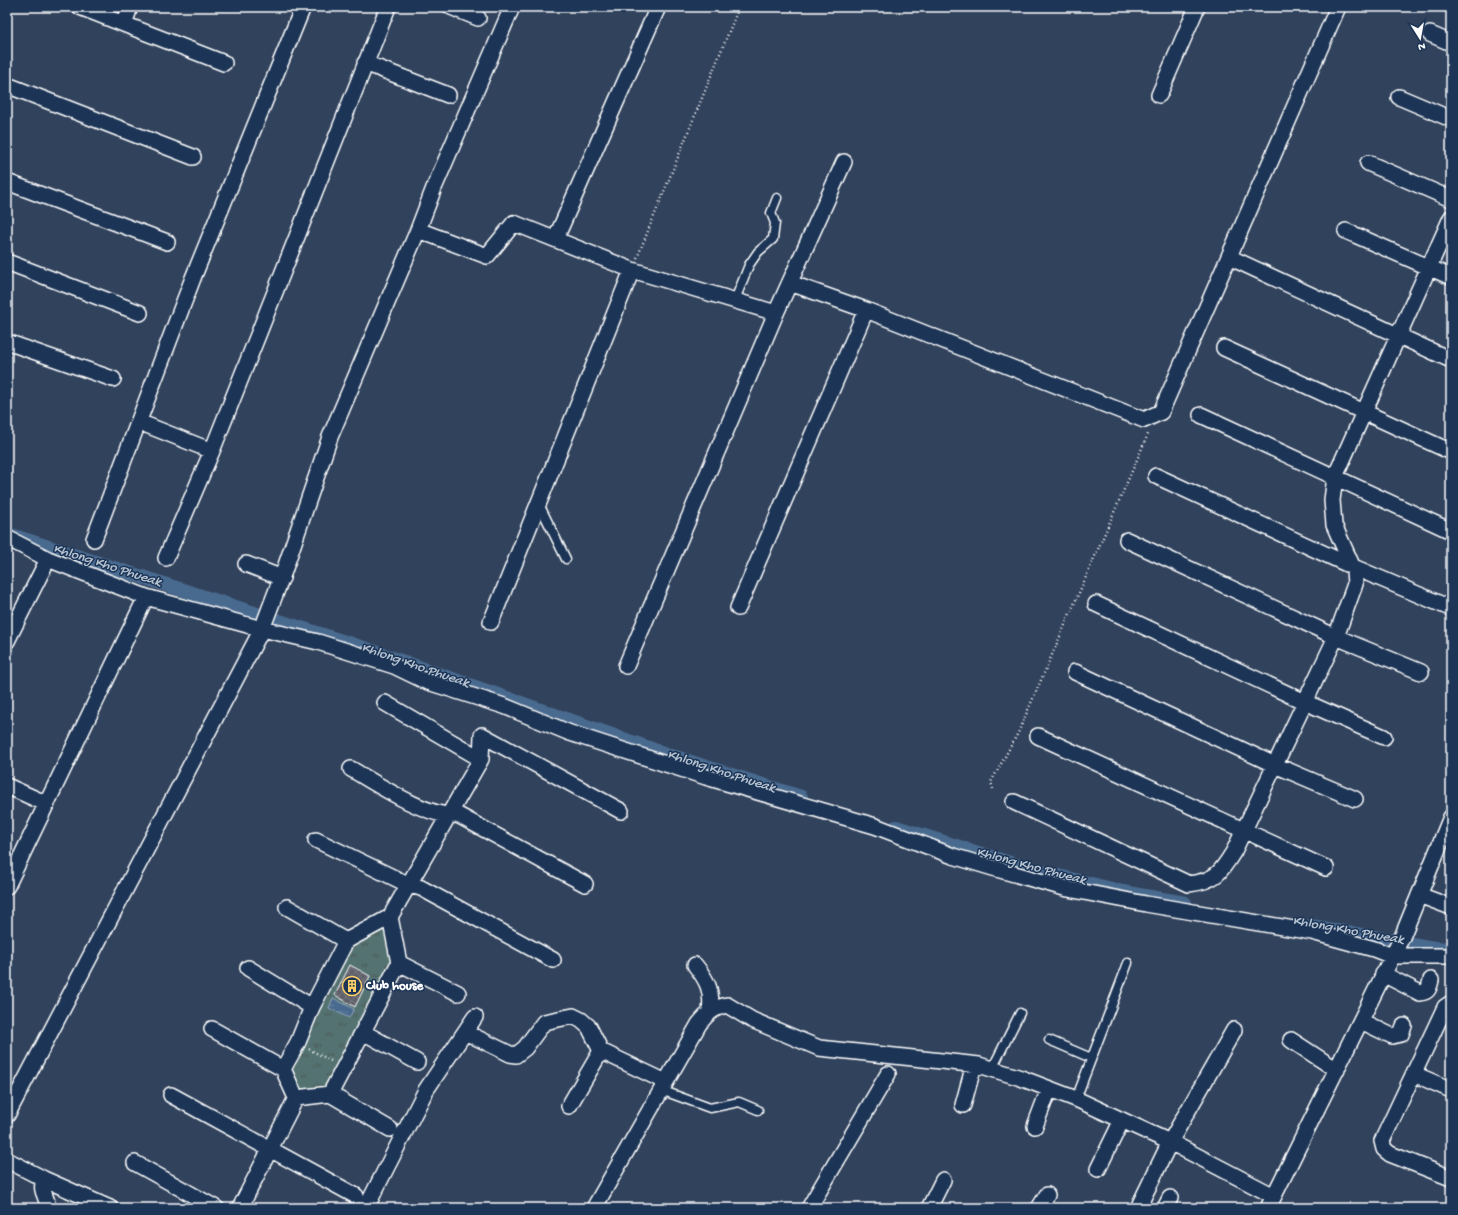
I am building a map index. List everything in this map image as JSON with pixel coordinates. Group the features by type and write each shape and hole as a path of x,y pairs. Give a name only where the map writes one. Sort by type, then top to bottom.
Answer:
{"street":[{"path":"80,7 224,63"},
{"path":"124,24 130,7"},
{"path":"94,539 193,278 303,7"},
{"path":"166,558 212,451 388,7"},
{"path":"451,7 478,18"},
{"path":"7,1115 263,627 282,578 330,438 418,230 434,188 512,7"},
{"path":"556,238 658,7"},
{"path":"1159,95 1197,7"},
{"path":"790,283 866,310 1144,420 1156,415 1161,412 1338,7"},
{"path":"1430,34 1451,43"},
{"path":"365,63 448,95"},
{"path":"7,84 193,157"},
{"path":"1399,97 1451,119"},
{"path":"626,666 776,313 844,162"},
{"path":"1368,163 1451,199"},
{"path":"7,182 167,242"},
{"path":"1014,802 1190,884 1201,883 1221,873 1234,852 1336,637 1355,584 1351,566 1334,525 1332,500 1335,476 1397,335 1451,218"},
{"path":"418,230 487,256 514,223 556,238 632,270 776,313"},
{"path":"1346,231 1451,277"},
{"path":"1229,257 1451,360"},
{"path":"7,262 140,313"},
{"path":"491,622 632,270"},
{"path":"738,608 866,310"},
{"path":"7,342 113,379"},
{"path":"1224,348 1363,413 1447,450"},
{"path":"1201,415 1451,531"},
{"path":"139,422 212,451"},
{"path":"1156,476 1351,566 1450,608"},
{"path":"7,538 48,559 146,597 318,642 394,666 425,681 504,706 570,733 706,777 868,824 953,856 993,868 1068,888 1138,903 1312,932 1393,954 1451,956"},
{"path":"1127,540 1336,637 1421,672"},
{"path":"7,641 48,559"},
{"path":"246,564 282,578"},
{"path":"7,886 146,597"},
{"path":"1096,604 1305,702 1384,737"},
{"path":"1075,672 1275,765 1355,799"},
{"path":"385,703 481,759"},
{"path":"283,1069 298,1042 312,1006 346,941 390,917 407,884 481,759 482,735 621,811"},
{"path":"1038,736 1326,868"},
{"path":"351,769 422,808 448,816 458,815 585,884"},
{"path":"7,786 47,804"},
{"path":"594,1208 699,1024 710,1011 727,1005 752,1020 819,1048 974,1065 992,1069 1049,1089 1076,1099 1170,1142 1271,1202 1402,937 1451,817"},
{"path":"316,840 407,884 421,888 553,960"},
{"path":"1419,895 1451,907"},
{"path":"287,907 346,941"},
{"path":"330,1094 399,963 390,917"},
{"path":"399,963 458,993"},
{"path":"695,965 710,987 712,999 710,1011"},
{"path":"248,968 312,1006"},
{"path":"1383,974 1420,993 1426,993 1429,990 1431,980"},
{"path":"1451,1003 1445,1007 1382,1141 1384,1149 1390,1154 1451,1178"},
{"path":"366,1208 426,1090 475,1016"},
{"path":"465,1032 510,1054 516,1055 525,1048 544,1022 573,1016 581,1020 589,1027 601,1051 663,1086"},
{"path":"1360,1021 1392,1036 1401,1034 1404,1026"},
{"path":"212,1029 283,1069 296,1098"},
{"path":"1138,1208 1170,1142 1234,1030"},
{"path":"363,1032 417,1062"},
{"path":"1291,1040 1337,1070"},
{"path":"569,1106 601,1051"},
{"path":"963,1105 974,1065"},
{"path":"809,1208 888,1074"},
{"path":"1414,1074 1451,1090"},
{"path":"1035,1126 1049,1089"},
{"path":"296,1098 330,1094 390,1129"},
{"path":"171,1095 356,1196"},
{"path":"240,1208 296,1098"},
{"path":"1098,1169 1122,1120"},
{"path":"7,1160 44,1179 110,1208"},
{"path":"135,1163 216,1208"},
{"path":"44,1179 42,1191 48,1203 47,1208"},
{"path":"929,1208 943,1180"},
{"path":"1039,1208 1047,1195"}],"lane":[{"path":"735,300 749,265 758,252 773,239 775,223 771,213 777,198"},
{"path":"539,504 566,560"},
{"path":"1076,1099 1128,963"},
{"path":"992,1069 1020,1013"},
{"path":"1049,1040 1091,1058"},
{"path":"663,1086 710,1108 739,1102 758,1110"}],"path":[{"path":"632,270 739,7"},
{"path":"993,789 991,782 1018,733 1156,415"},
{"path":"298,1042 344,1069"}],"green space":[{"path":"390,917 399,963 330,1094 296,1098 283,1069 346,941"}],"water":[{"path":"333,998 354,1009 349,1018 329,1008"}],"building":[{"name":"Club house","path":"350,965 370,976 355,1007 335,995"}],"waterway":[{"name":"Khlong Kho Phueak","path":"14,536 370,650 672,756 801,797"},
{"name":"Khlong Kho Phueak","path":"896,827 1026,868 1128,893 1185,903"},
{"name":"Khlong Kho Phueak","path":"1311,926 1434,948 1451,949"}],"place":[{"name":"Club house","path":"352,986"}]}
